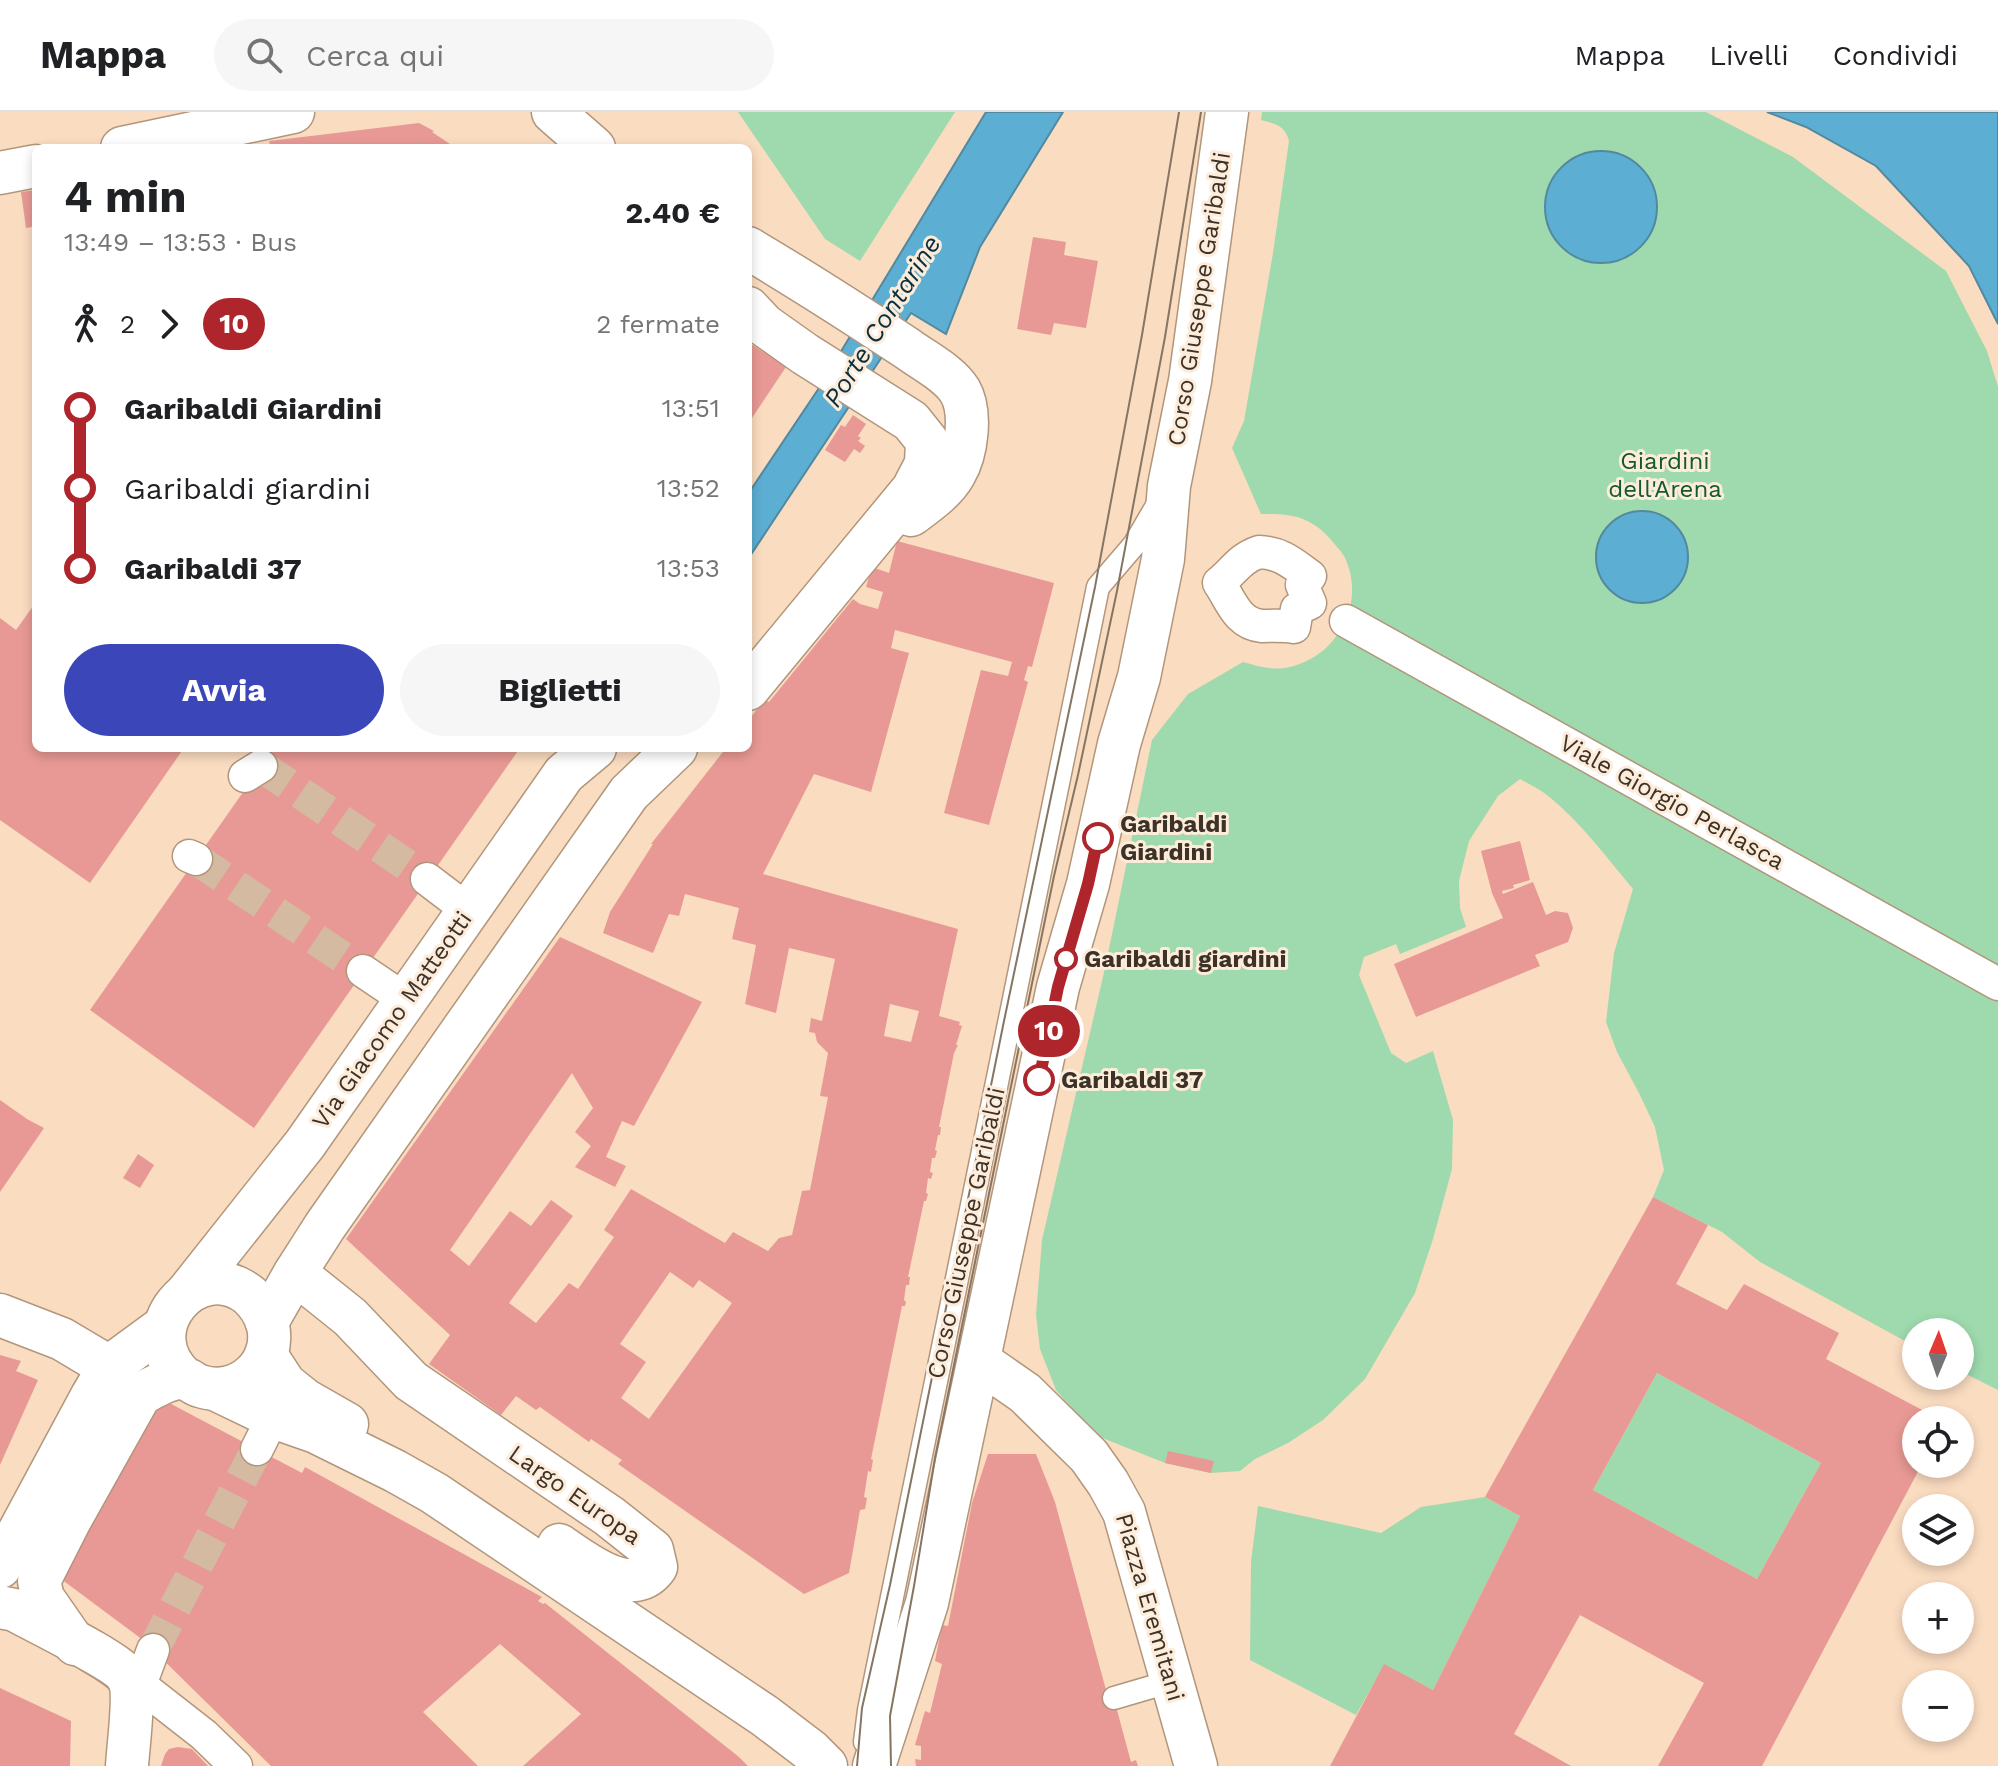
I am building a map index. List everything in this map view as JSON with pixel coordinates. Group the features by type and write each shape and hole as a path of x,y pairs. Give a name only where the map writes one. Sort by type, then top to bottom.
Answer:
{"street":[{"path":"141,144 293,112"},
{"path":"553,112 589,144"},
{"name":"Corso Giuseppe Garibaldi","path":"874,1766 927,1603 1058,987 1088,884 1119,744 1139,677 1163,559 1169,486 1190,381 1227,113"},
{"path":"0,173 32,167"},
{"path":"752,250 847,308 935,368 961,392 967,418 965,446 955,474 937,495 907,519 873,539"},
{"path":"752,312 764,325 813,360 911,421 927,441 926,464 913,489 752,684"},
{"name":"Viale Giorgio Perlasca","path":"1346,621 1998,984"},
{"name":"Via Giacomo Matteotti","path":"176,1310 305,1144 564,774 590,752"},
{"path":"75,1644 43,1598 39,1581 140,1395 155,1385 199,1383 231,1387 246,1380 258,1369 295,1273 366,1166 629,793 672,752"},
{"path":"427,879 469,911"},
{"path":"363,971 406,1000"},
{"name":"Largo Europa","path":"295,1273 350,1317 411,1381 609,1516 652,1550 656,1567 650,1575 622,1580 594,1569 510,1513 470,1497 434,1493"},
{"name":"Via Giacomo Matteotti","path":"0,1567 109,1367 202,1286 210,1284 235,1287 255,1301 285,1384 305,1400 413,1466 434,1493"},
{"path":"176,1310 164,1343 166,1351 173,1366 199,1383"},
{"path":"0,1315 62,1339 109,1367"},
{"name":"Piazza Eremitani","path":"979,1361 1025,1393 1089,1456 1124,1512 1196,1766"},
{"name":"Largo Europa","path":"199,1383 265,1433 316,1432 434,1493 765,1716 826,1766"},
{"path":"0,1607 15,1610 114,1664 141,1671 236,1766"},
{"path":"127,1766 131,1699 141,1671"}],"lane":[{"name":"Corso Giuseppe Garibaldi","path":"862,1766 869,1710 1098,587 1134,545 1169,486"},
{"path":"1114,1698 1172,1681"}],"green space":[{"path":"738,112 955,112 860,261 825,239"},
{"name":"Giardini dell'Arena","path":"1262,112 1706,112 1793,157 1946,271 1987,351 1998,387 1998,1390 1974,1378 1974,1318 1902,1318 1902,1339 1760,1262 1722,1232 1653,1197 1664,1170 1655,1127 1617,1052 1606,1022 1614,953 1633,889 1571,816 1547,795 1520,779 1498,796 1469,841 1459,881 1460,908 1466,927 1400,954 1396,944 1364,957 1359,975 1391,1053 1406,1063 1433,1051 1453,1120 1452,1169 1415,1293 1365,1379 1323,1420 1288,1443 1255,1459 1240,1471 1211,1473 1165,1463 1095,1435 1056,1390 1040,1349 1036,1315 1042,1240 1105,968 1152,740 1188,694 1243,662 1285,668 1319,654 1343,627 1352,592 1343,554 1326,534 1298,517 1261,514 1232,448 1244,421 1289,141 1282,128 1261,120"},
{"path":"1657,1373 1821,1463 1757,1579 1593,1490"},
{"path":"1485,1497 1520,1516 1433,1690 1384,1665 1356,1715 1250,1660 1251,1562 1258,1506 1381,1533 1421,1507"}],"water":[{"name":"Porte Contarine","path":"986,112 1063,112 980,247 946,334 911,313 752,553 752,488 817,391"},
{"path":"1767,112 1998,112 1998,324 1969,266 1876,166 1806,127"},
{"path":"1601,151 1622,155 1641,167 1653,186 1657,207 1653,228 1641,247 1622,259 1601,263 1580,259 1561,247 1549,228 1545,207 1549,186 1561,167 1580,155"},
{"path":"1642,511 1668,519 1680,531 1688,557 1680,583 1668,595 1642,603 1616,595 1604,583 1596,557 1604,531 1616,519"}],"building":[{"path":"419,123 450,144 270,144 269,141"},
{"path":"32,191 32,227 26,228 21,192"},
{"path":"1033,237 1066,242 1064,255 1098,261 1086,328 1054,323 1051,335 1017,329"},
{"path":"752,345 786,367 752,418"},
{"path":"853,415 866,424 858,436 861,438 858,441 865,446 860,453 854,449 845,462 825,450 841,425 845,427"},
{"path":"897,541 1054,583 1032,667 1028,666 1024,680 1028,682 989,825 944,813 981,670 1008,676 1012,662 895,630 891,648 909,653 871,792 814,774 763,874 958,929 939,1016 960,1022 962,1026 939,1127 937,1151 935,1158 932,1158 930,1172 933,1173 931,1179 928,1178 928,1194 908,1277 909,1285 906,1285 906,1302 902,1306 871,1472 868,1471 865,1509 860,1510 849,1573 804,1594 618,1464 622,1460 591,1439 589,1442 540,1407 536,1410 516,1396 501,1415 429,1364 450,1335 346,1239 560,937 702,1002 634,1126 622,1121 606,1157 626,1166 615,1187 575,1167 591,1146 575,1132 593,1108 572,1073 450,1250 469,1266 510,1211 531,1226 551,1200 573,1216 509,1303 536,1323 569,1283 578,1289 614,1237 604,1230 631,1189 725,1243 733,1232 768,1251 779,1238 792,1235 802,1191 810,1190 828,1097 820,1096 828,1053 817,1042 815,1033 809,1032 811,1018 822,1021 835,959 789,948 776,1013 745,1004 756,945 732,939 739,908 685,894 679,916 669,914 653,953 603,933 610,912 651,844 723,752 752,752 752,716 764,700 769,702 853,599 878,609 883,592 866,587 872,567 889,573","holes":["890,1004 919,1011 911,1042 884,1036","670,1272 693,1288 699,1280 732,1303 649,1419 621,1398 646,1362 620,1344"]},
{"path":"32,608 32,752 181,752 90,883 0,820 0,618 16,630"},
{"path":"271,752 517,752 254,1128 90,1010"},
{"path":"1520,841 1530,880 1513,885 1514,888 1502,891 1503,894 1533,882 1546,915 1555,911 1568,913 1573,928 1568,942 1535,955 1540,966 1416,1017 1394,964 1503,918 1492,893 1481,851"},
{"path":"0,1100 44,1128 0,1192"},
{"path":"138,1154 154,1165 140,1188 123,1178"},
{"path":"1653,1197 1708,1225 1676,1284 1727,1310 1744,1284 1839,1333 1826,1359 1915,1406 1902,1406 1902,1478 1915,1478 1906,1494 1902,1494 1902,1502 1762,1766 1658,1766 1704,1683 1580,1615 1514,1734 1571,1766 1330,1766 1384,1664 1433,1690 1520,1516 1485,1497","holes":["1657,1373 1821,1463 1757,1579 1593,1490"]},
{"path":"0,1355 21,1361 16,1371 38,1380 0,1465"},
{"path":"156,1396 302,1473 305,1467 542,1597 538,1601 545,1603 748,1766 523,1766 581,1714 500,1644 423,1712 478,1766 271,1766 143,1640 57,1576"},
{"path":"1168,1451 1214,1461 1211,1473 1165,1463"},
{"path":"988,1454 1036,1454 1055,1502 1106,1690 1111,1688 1131,1762 1136,1760 1138,1766 916,1766 915,1759 921,1760 921,1746 915,1745 925,1711 930,1713 942,1664 935,1661 942,1625 948,1626 972,1503"},
{"path":"0,1688 71,1721 70,1766 0,1766"},
{"path":"169,1749 192,1749 208,1766 161,1766"}],"tunnel":[{"path":"261,766 427,879"},
{"path":"196,859 363,971"},
{"path":"153,1650 257,1449"}],"tram line":[{"path":"857,1766 862,1708 1095,587 1179,112"},
{"path":"891,1766 890,1716 935,1458 1054,876 1117,591 1165,337 1201,112"}],"bus line":[{"name":"10","path":"1039,1080 1058,987 1098,838"}],"place":[{"name":"Garibaldi Giardini","path":"1098,838"},
{"name":"Garibaldi giardini","path":"1066,959"},
{"name":"Garibaldi 37","path":"1039,1080"}]}
